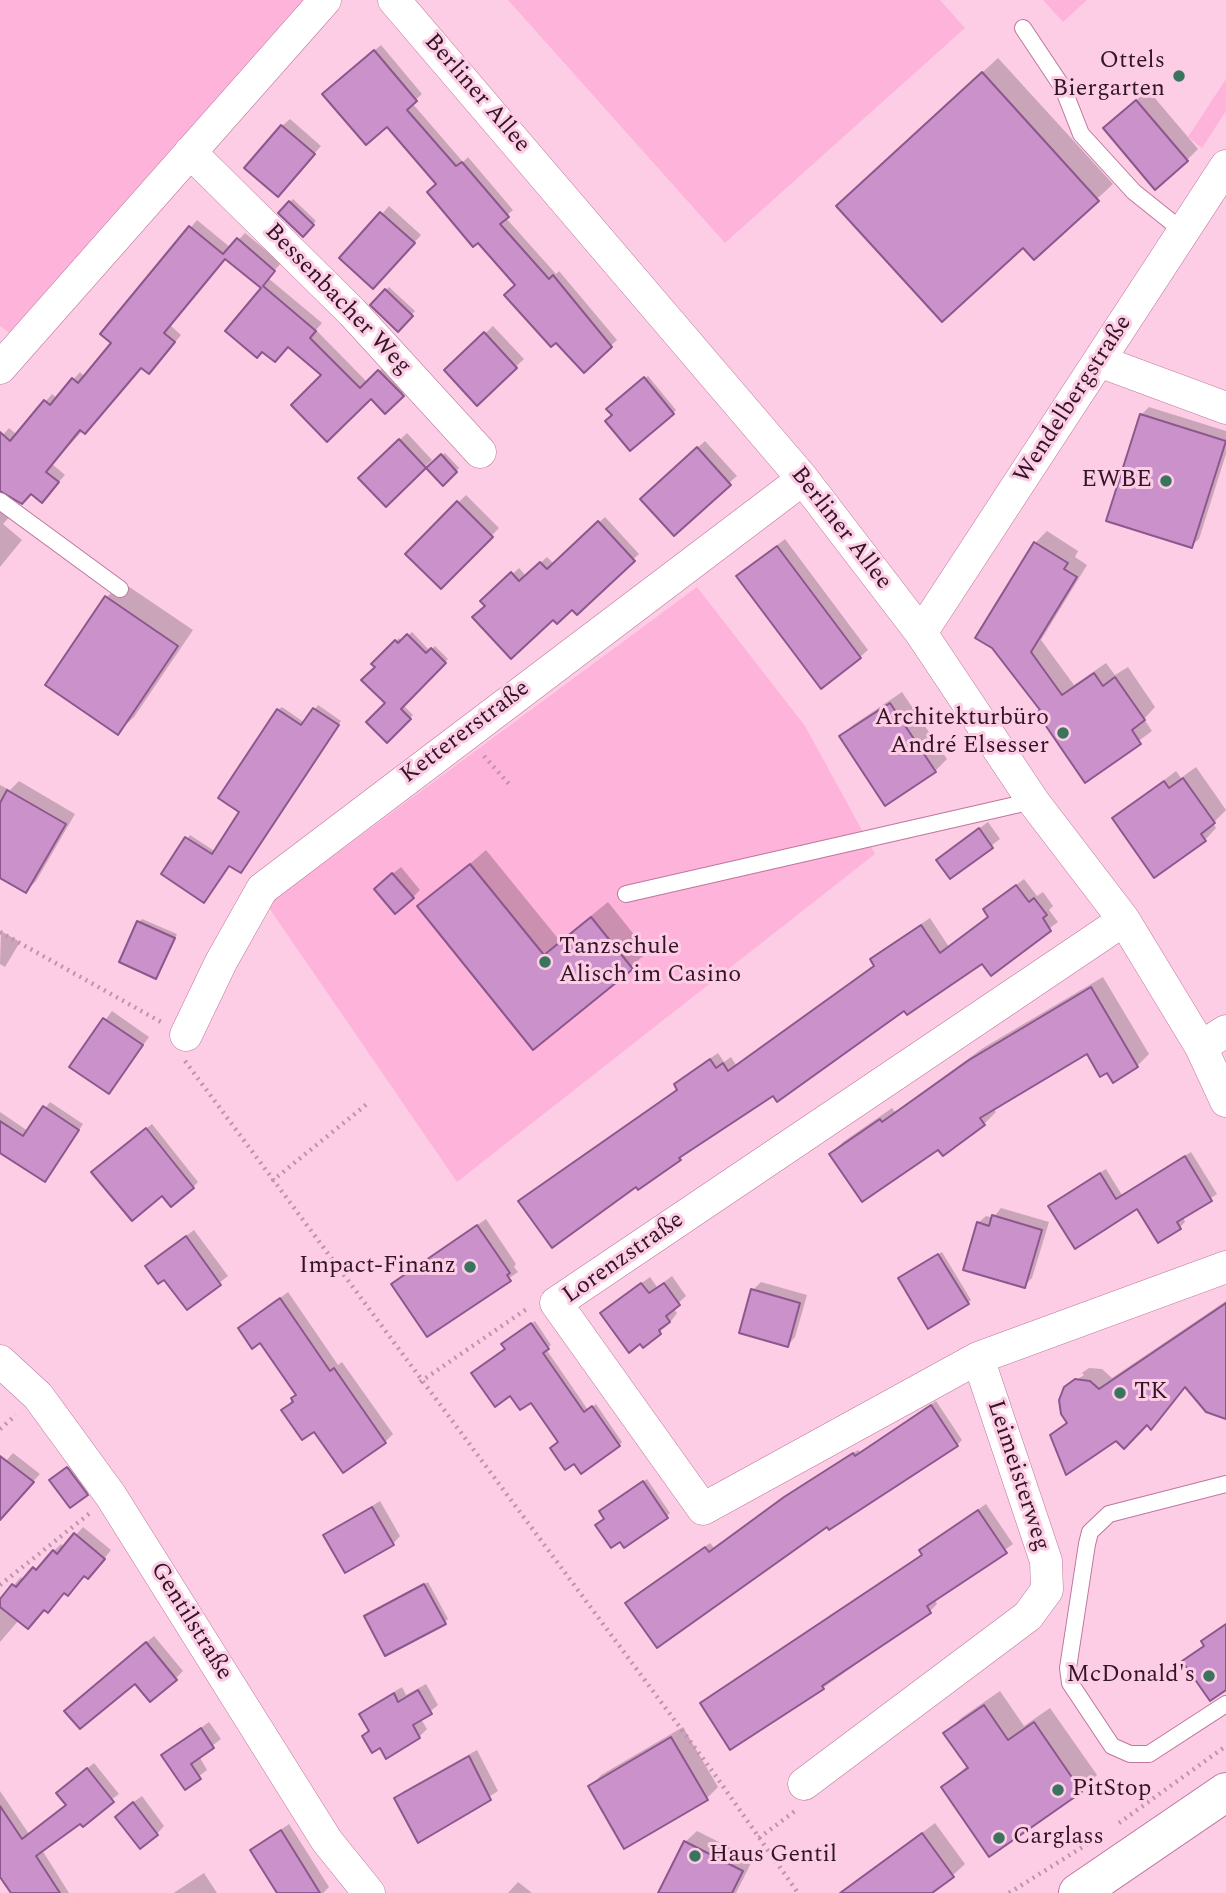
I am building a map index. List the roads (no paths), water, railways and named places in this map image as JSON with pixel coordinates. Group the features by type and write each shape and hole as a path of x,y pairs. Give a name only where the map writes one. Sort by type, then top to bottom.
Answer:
{"main road":[{"path":"1079,1893 1226,1793"}],"street":[{"path":"0,368 325,0"},
{"name":"Berliner Allee","path":"394,0 803,479 921,633 1032,801 1214,1039 1226,1101"},
{"name":"Bessenbacher Weg","path":"190,152 352,312 480,452"},
{"name":"Wendelbergstraße","path":"921,633 1226,166"},
{"path":"1099,362 1226,408"},
{"name":"Kettererstraße","path":"186,1035 221,962 262,889 803,479"},
{"name":"Lorenzstraße","path":"978,1358 703,1510 556,1303 1124,920"},
{"path":"978,1358 1226,1267"},
{"name":"Leimeisterweg","path":"804,1784 1028,1616 1047,1590 1045,1561 978,1358"},
{"name":"Gentilstraße","path":"0,1361 38,1396 111,1496 327,1841 369,1893"}],"lane":[{"path":"1023,28 1063,88 1081,134 1134,192 1184,232"},
{"path":"0,501 120,589"},
{"path":"626,894 1032,801"},
{"path":"1226,1484 1109,1514 1098,1522 1087,1544 1068,1668 1070,1683 1112,1746 1130,1754 1149,1754 1226,1704"}],"place":[{"name":"Ottels Biergarten","path":"1179,76"},
{"name":"EWBE","path":"1166,481"},
{"name":"Architekturbüro André Elsesser","path":"1063,733"},
{"name":"Tanzschule Alisch im Casino","path":"545,962"},
{"name":"Impact-Finanz","path":"470,1267"},
{"name":"TK","path":"1120,1393"},
{"name":"McDonald's","path":"1209,1676"},
{"name":"PitStop","path":"1058,1790"},
{"name":"Carglass","path":"999,1838"},
{"name":"Haus Gentil","path":"695,1856"}]}
